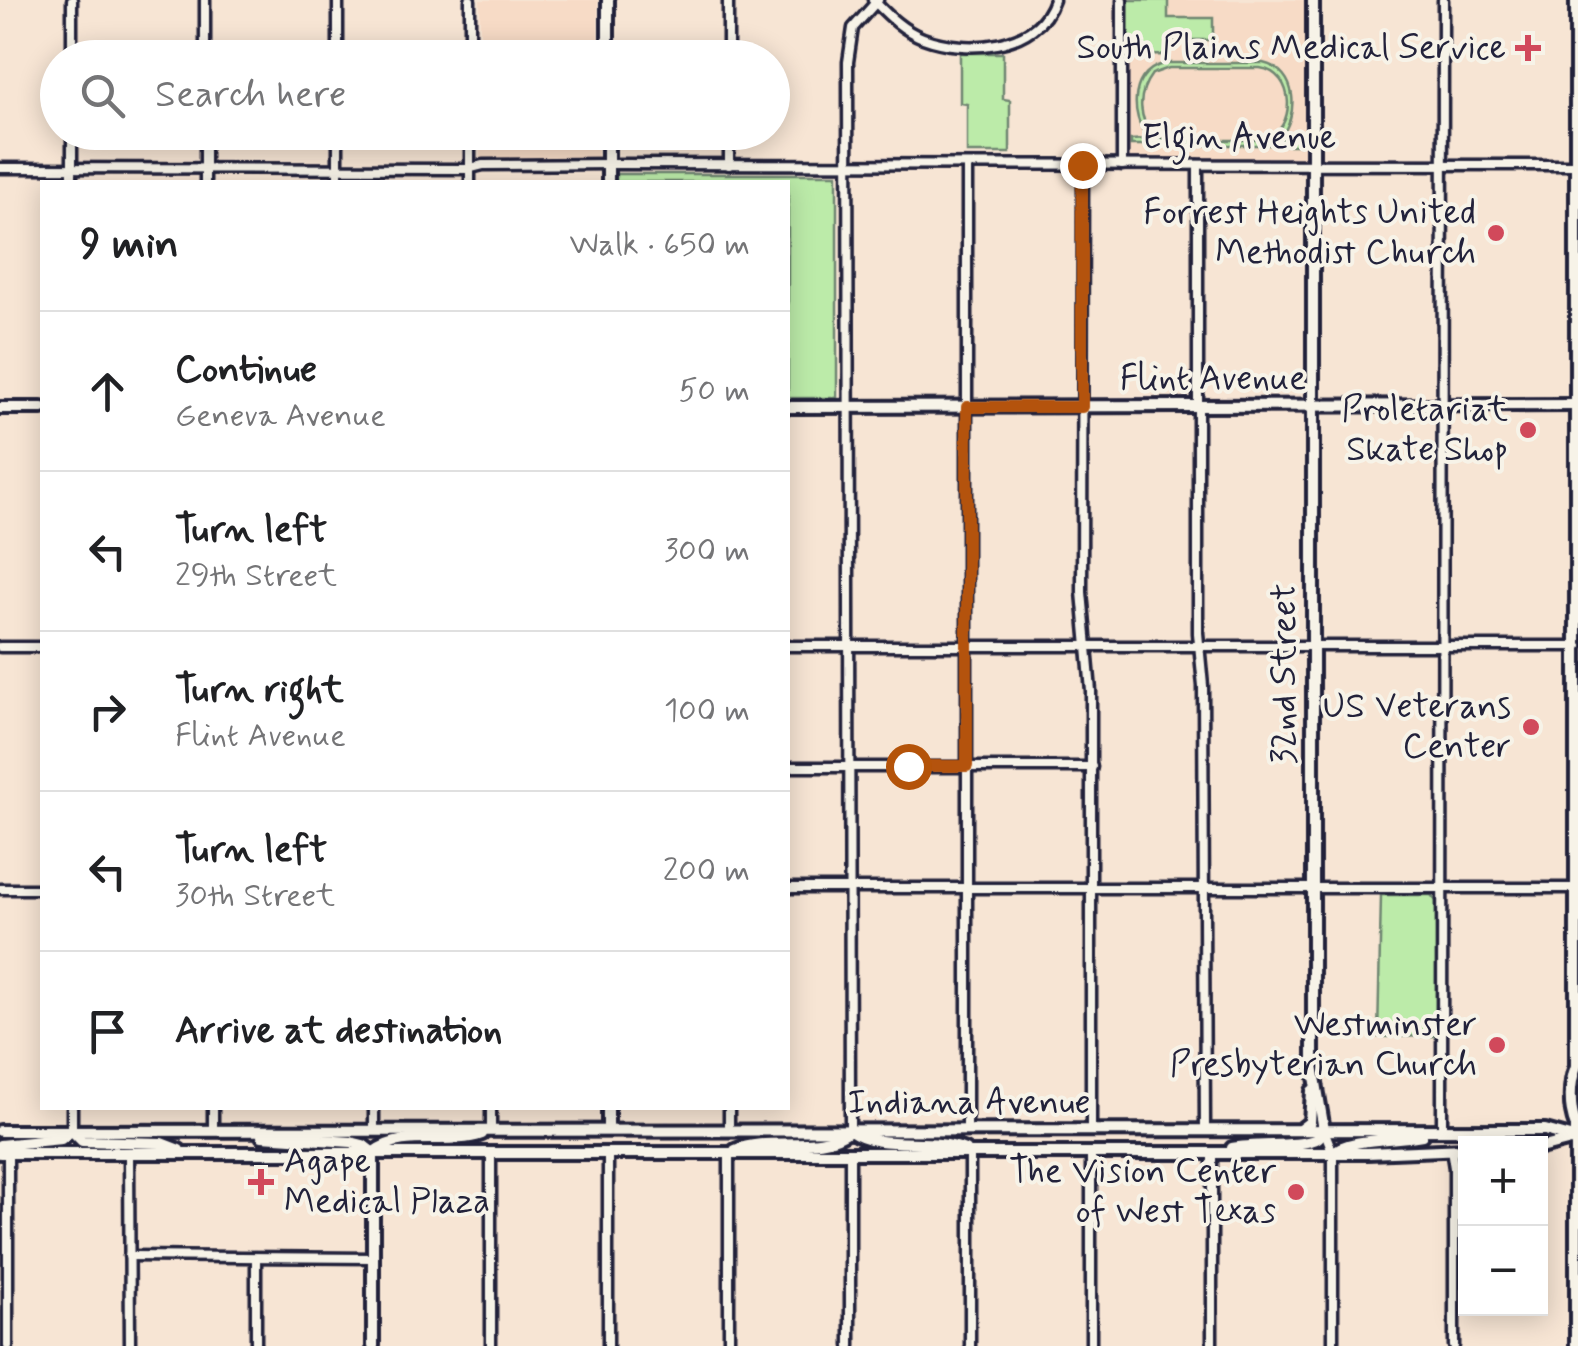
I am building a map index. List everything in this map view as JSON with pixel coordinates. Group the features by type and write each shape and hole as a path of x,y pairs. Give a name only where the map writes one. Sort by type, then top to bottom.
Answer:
{"main road":[{"path":"608,0 608,40"},
{"name":"32nd Street","path":"1313,0 1313,1065 1324,1130"},
{"path":"1576,0 1577,1069 1572,1076 1572,1116 1577,1124 1576,1346"},
{"path":"608,150 608,180"},
{"name":"Flint Avenue","path":"790,407 1577,405"},
{"path":"0,408 40,408"},
{"path":"1299,1130 1311,1119 1313,1065"},
{"path":"608,1110 608,1130"},
{"path":"3,1150 61,1140 72,1130 82,1141 160,1143 186,1153"},
{"path":"213,1130 293,1140 351,1142 363,1144 373,1153 373,1346"},
{"path":"373,1153 384,1144 466,1139 491,1130"},
{"path":"729,1153 765,1143 840,1138 850,1130 863,1140 948,1143 970,1153"},
{"path":"1212,1153 1257,1143 1307,1142 1318,1138 1324,1130"},
{"path":"1333,1153 1346,1143 1396,1140 1442,1130"},
{"name":"Indiana Avenue","path":"1,1131 1545,1130 1577,1139"},
{"path":"1548,1146 1577,1139"},
{"name":"Indiana Avenue","path":"3,1150 1333,1153 1458,1149"}],"street":[{"path":"72,0 72,40"},
{"path":"205,0 205,40"},
{"path":"338,0 338,40"},
{"path":"470,0 470,40"},
{"path":"728,0 728,40"},
{"path":"850,1130 849,43 853,28 875,1 900,26 922,38 993,44 1023,37 1050,10 1054,0"},
{"path":"1122,0 1122,165"},
{"path":"1442,1130 1443,0"},
{"path":"72,150 72,180"},
{"path":"205,150 205,180"},
{"path":"338,150 338,180"},
{"path":"470,150 470,180"},
{"path":"729,150 729,165"},
{"path":"967,165 967,1130"},
{"path":"1082,165 1082,592 1092,768 1092,1130"},
{"path":"1198,165 1204,1130"},
{"name":"Elgin Avenue","path":"0,168 1577,165"},
{"path":"0,647 40,646"},
{"path":"790,646 1577,646"},
{"path":"790,767 1092,768"},
{"path":"790,888 1577,888"},
{"path":"0,889 40,889"},
{"path":"72,1110 72,1130"},
{"path":"213,1110 213,1130"},
{"path":"374,1110 374,1130"},
{"path":"491,1110 491,1130"},
{"path":"729,1110 729,1130"},
{"name":"32nd Street","path":"1324,1130 1333,1153 1333,1346"},
{"path":"1451,1149 1454,1346"},
{"path":"3,1150 8,1346"},
{"path":"129,1153 130,1346"},
{"path":"490,1153 491,1346"},
{"path":"608,1153 608,1346"},
{"path":"729,1153 729,1346"},
{"path":"850,1153 850,1346"},
{"path":"970,1153 970,1346"},
{"path":"1091,1153 1091,1346"},
{"path":"1212,1153 1212,1346"},
{"path":"130,1256 373,1258"},
{"path":"256,1258 256,1346"}],"shaded area":[{"path":"480,0 598,0 598,40 480,40"},
{"path":"1122,0 1313,0 1313,166 1122,165"},
{"path":"480,150 598,150 598,158 480,158"}],"green space":[{"path":"1122,0 1168,0 1168,18 1213,18 1213,40 1170,40 1169,55 1122,56"},
{"path":"960,53 1003,53 1003,99 1010,100 1010,153 967,153 967,104 960,103"},
{"path":"1263,63 1275,68 1284,75 1292,95 1290,119 1279,139 1298,140 1298,145 1131,145 1131,140 1149,139 1138,118 1136,94 1146,73 1156,66","holes":["1169,68 1260,68 1280,80 1288,102 1282,125 1264,140 1169,140 1156,137 1145,123 1142,98 1152,74"]},
{"path":"616,174 837,174 837,398 790,398 790,180 616,180"},
{"path":"1381,895 1431,895 1436,901 1437,1036 1378,1037"}],"place":[{"name":"South Plains Medical Service","path":"1528,48"},
{"name":"Forrest Heights United Methodist Church","path":"1496,233"},
{"name":"Proletariat Skate Shop","path":"1528,430"},
{"name":"US Veterans Center","path":"1531,727"},
{"name":"Westminster Presbyterian Church","path":"1497,1045"},
{"name":"Agape Medical Plaza","path":"261,1182"},
{"name":"The Vision Center of West Texas","path":"1296,1192"}],"route":[{"path":"908,766 967,766 967,407 1082,407 1082,165"}]}
